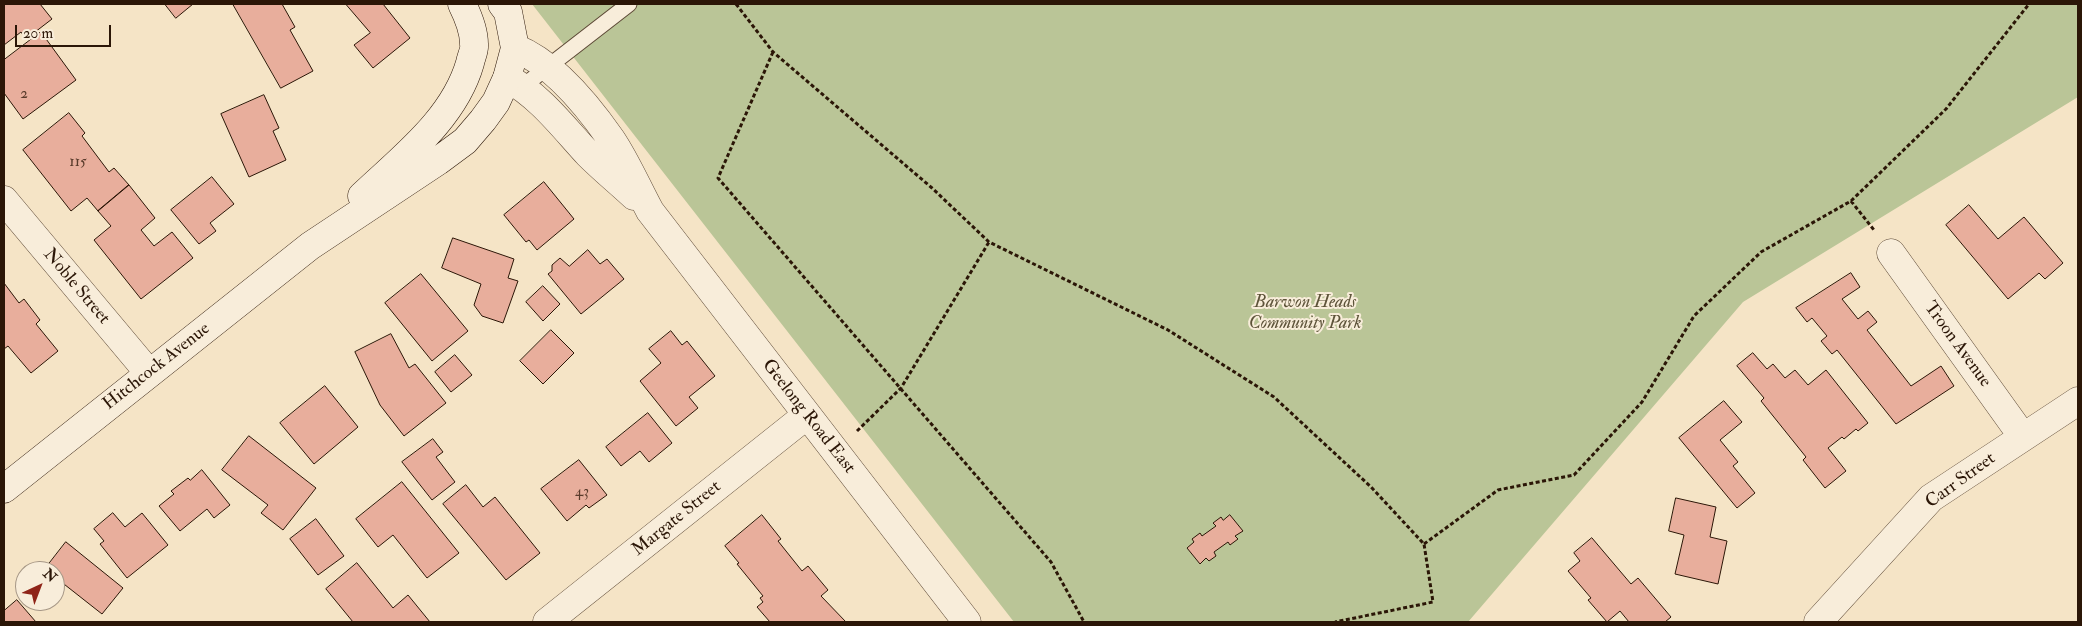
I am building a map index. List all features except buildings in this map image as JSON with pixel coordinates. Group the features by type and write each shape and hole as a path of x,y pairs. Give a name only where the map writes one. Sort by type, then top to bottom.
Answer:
{"street":[{"path":"462,4 470,20 475,45 515,48 508,12 502,4"},
{"name":"Geelong Road East","path":"475,45 515,82 539,101 590,156 650,211"},
{"name":"Hitchcock Avenue","path":"310,246 418,143 446,112 468,69 475,45"},
{"name":"Geelong Road East","path":"515,48 548,66 570,88 612,140 650,211 967,622"},
{"name":"Hitchcock Avenue","path":"4,489 310,246 465,141 515,82 515,48"},
{"name":"Noble Street","path":"4,200 149,373"},
{"name":"Troon Avenue","path":"1891,253 2023,438"},
{"name":"Carr Street","path":"1818,622 1931,498 2078,401"},
{"name":"Margate Street","path":"547,622 807,415"}],"lane":[{"path":"515,82 548,66 629,4"}],"path":[{"path":"736,4 773,52 932,188 989,242 1168,330 1274,397 1371,487 1424,544 1433,602 1335,622"},
{"path":"1424,544 1498,490 1574,475 1642,402 1694,316 1760,252 1851,201 1946,109 2029,4"},
{"path":"773,52 718,178 1051,562 1084,622"},
{"path":"1851,201 1891,253"},
{"path":"836,452 901,388 989,242"}],"green space":[{"name":"Barwon Heads Community Park","path":"532,4 2078,4 2078,97 1743,302 1468,622 1014,622"}]}
